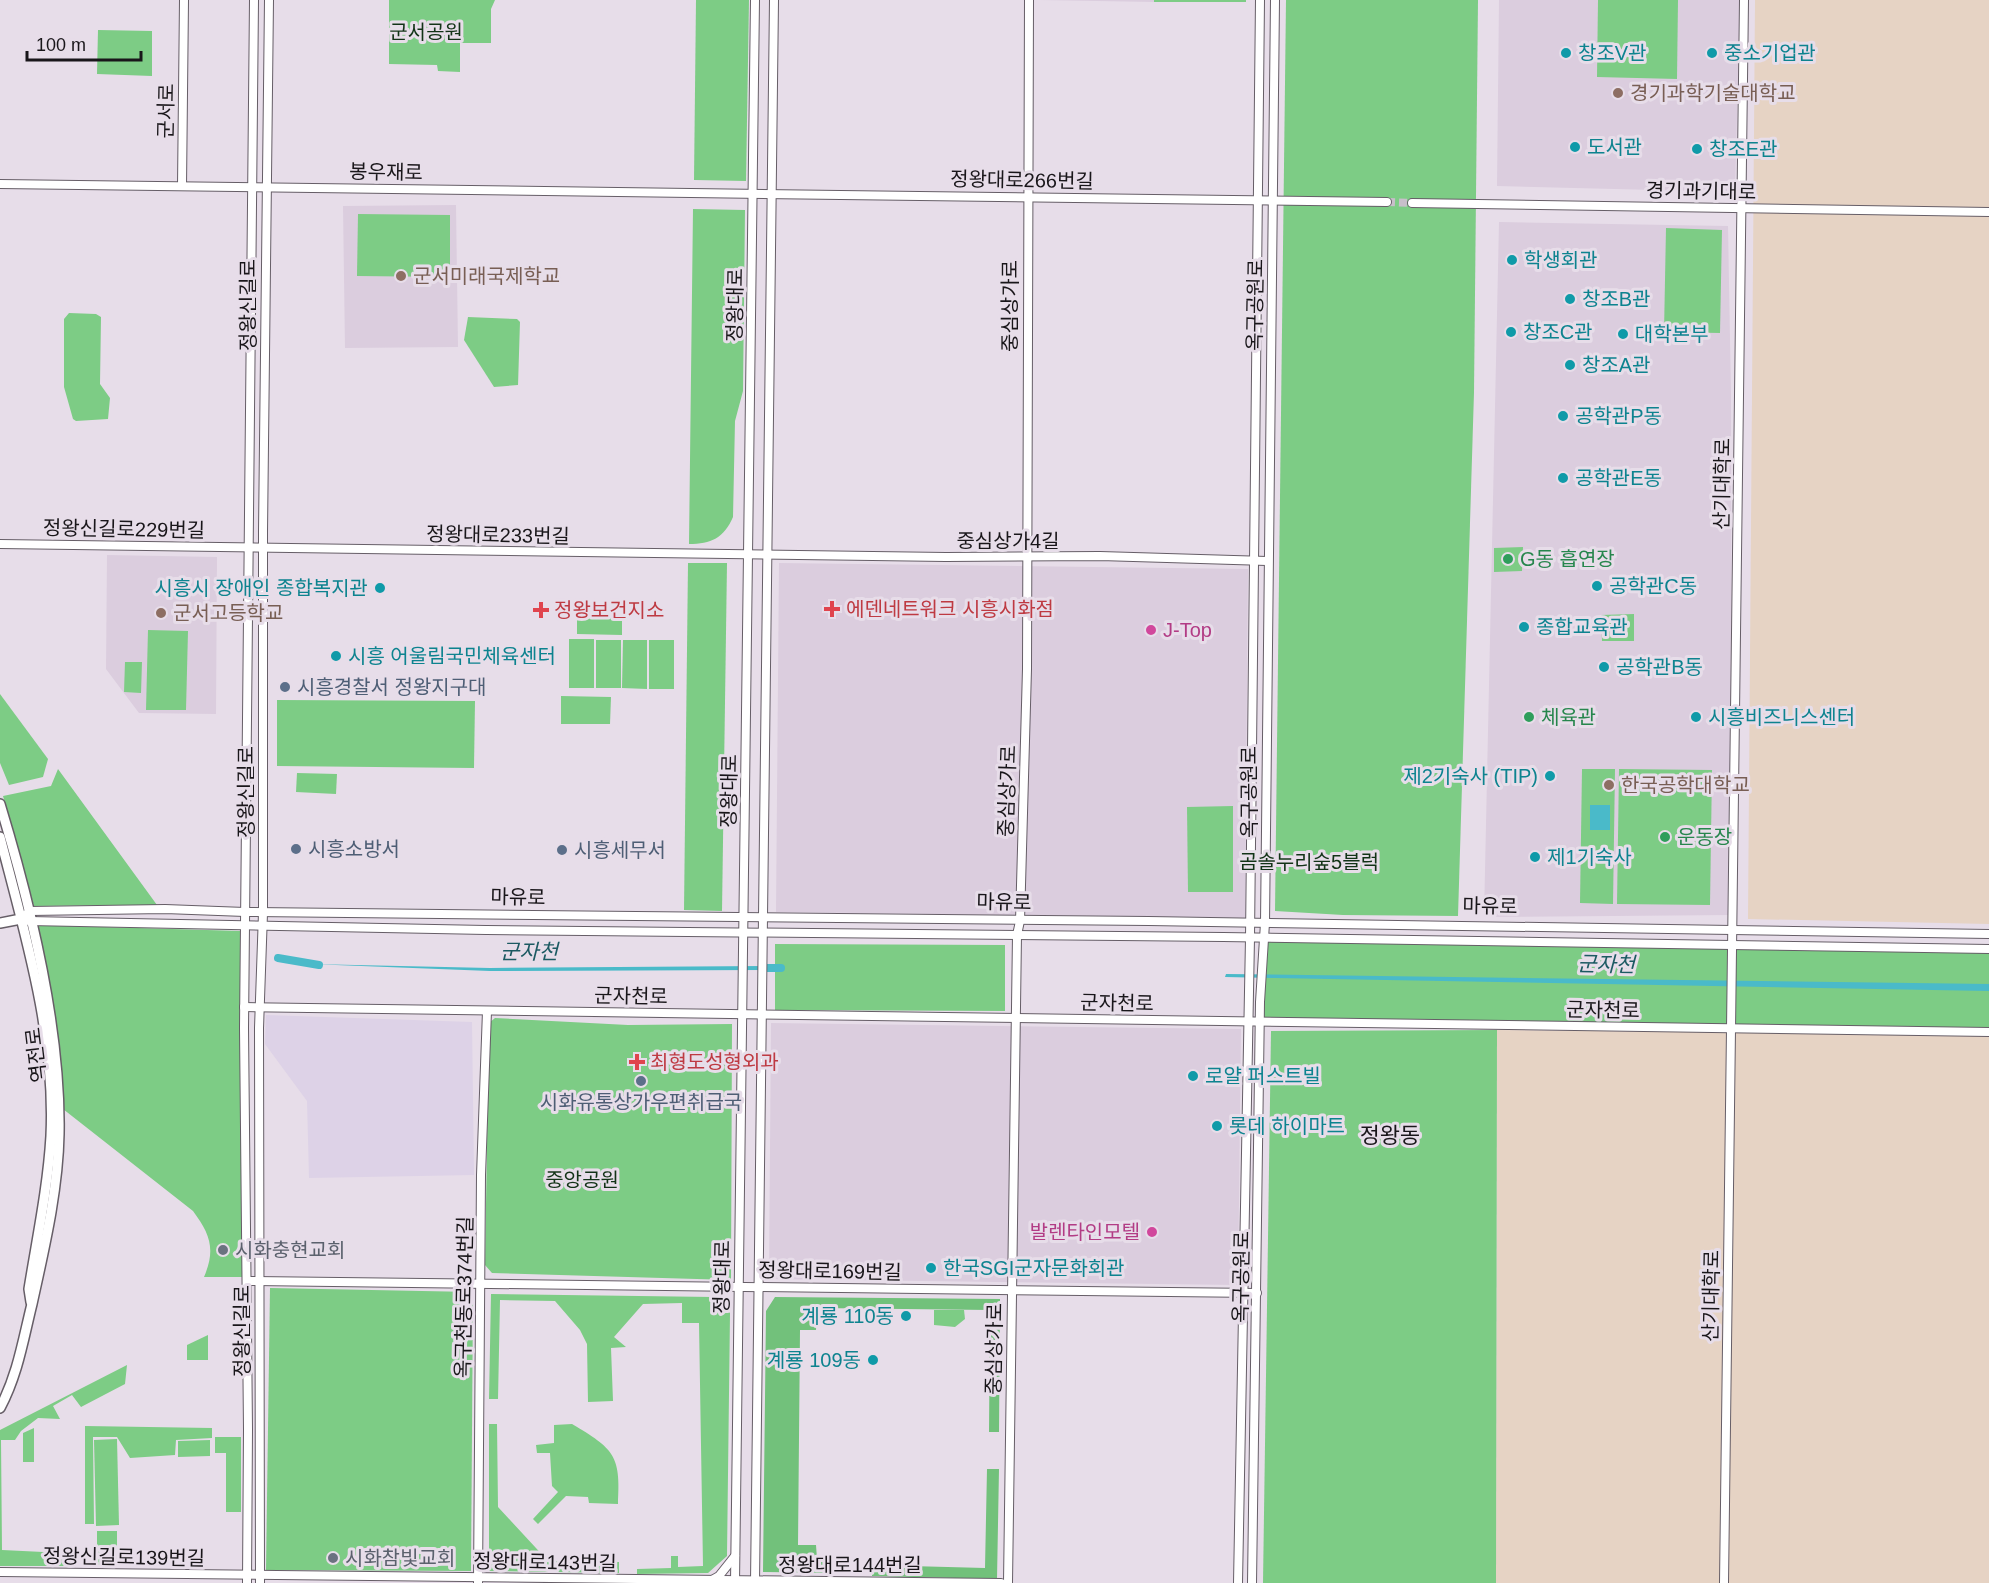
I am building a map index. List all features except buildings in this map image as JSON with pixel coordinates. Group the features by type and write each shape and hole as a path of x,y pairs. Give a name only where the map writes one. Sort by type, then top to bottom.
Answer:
{"main road":[{"name":"역전로","path":"0,804 30,911 56,1056 59,1128 49,1217 39,1278 22,1356 0,1408"},
{"name":"역전로","path":"0,837 46,1028 51,1085 51,1136 29,1289 32,1304"},
{"name":"마유로","path":"0,923 21,919"}],"street":[{"name":"군서로","path":"182,186 184,0"},
{"name":"정왕신길로","path":"247,1579 244,1007 254,0"},
{"name":"정왕신길로","path":"260,1579 260,1008 268,0"},
{"name":"정왕대로","path":"735,1582 755,0"},
{"name":"정왕대로","path":"755,1582 774,0"},
{"name":"중심상가로","path":"1008,1583 1015,1018 1017,935 1020,921 1027,558 1026,197 1029,0"},
{"name":"옥구공원로","path":"1238,1583 1250,959 1260,0"},
{"name":"옥구공원로","path":"1252,1583 1262,1022 1260,1002 1265,939 1275,0"},
{"name":"산기대학로","path":"1724,1583 1744,0"},
{"name":"봉우재로","path":"0,184 772,194"},
{"name":"정왕대로266번길","path":"772,194 1273,200"},
{"path":"1273,200 1387,202"},
{"name":"경기과기대로","path":"1412,203 1989,212"},
{"name":"정왕신길로229번길","path":"0,544 248,548"},
{"name":"정왕대로233번길","path":"248,548 748,555"},
{"name":"중심상가4길","path":"748,555 1027,558 1100,556 1268,561"},
{"name":"마유로","path":"30,911 165,909 262,913 1250,923 1470,923 1989,934"},
{"path":"21,919 30,911"},
{"name":"마유로","path":"21,919 31,922 261,927 1989,949"},
{"name":"군자천로","path":"244,1007 1989,1032"},
{"name":"옥구천동로374번길","path":"478,1580 480,1284 487,1011"},
{"name":"정왕대로169번길","path":"247,1281 1257,1293"},
{"path":"711,1581 719,1576 735,1556"},
{"name":"정왕신길로139번길","path":"0,1572 247,1579"},
{"name":"정왕대로143번길","path":"247,1579 735,1582"},
{"name":"정왕대로144번길","path":"735,1582 1001,1583"}],"shaded area":[{"path":"1040,0 1154,0 1154,2"},
{"name":"경기과학기술대학교","path":"1499,0 1740,0 1735,192 1497,186"},
{"path":"1755,0 1989,0 1989,924 1748,919"},
{"name":"군서미래국제학교","path":"456,205 458,347 345,348 343,206"},
{"name":"한국공학대학교","path":"1499,222 1728,226 1731,395 1732,915 1484,917"},
{"name":"군서고등학교","path":"107,555 217,557 216,714 139,713 106,669"},
{"path":"779,563 1248,569 1245,918 776,912"},
{"path":"266,1015 472,1022 474,1175 309,1178 307,1101 265,1044"},
{"path":"771,1023 1241,1029 1238,1285 769,1279"},
{"path":"1497,1030 1989,1035 1989,1583 1496,1583"}],"green space":[{"name":"군서공원","path":"389,0 495,0 491,9 491,43 460,43 460,72 438,71 437,65 389,64"},
{"path":"696,0 749,0 746,181 694,180"},
{"path":"1154,0 1246,0 1246,2 1154,2"},
{"name":"곰솔누리숲5블럭","path":"1286,0 1478,0 1474,392 1458,916 1343,915 1275,911"},
{"path":"1598,0 1678,0 1677,79 1597,77"},
{"path":"98,30 152,31 152,76 97,74"},
{"path":"693,209 745,210 743,391 735,421 733,517 721,535 704,543 689,544"},
{"path":"358,214 450,215 450,277 357,276"},
{"path":"1666,228 1722,230 1720,333 1664,332"},
{"path":"69,313 96,314 101,317 100,384 110,398 108,419 76,421 73,419 64,387 64,319"},
{"path":"468,317 517,319 520,322 518,385 494,387 464,340"},
{"name":"G동 흡연장","path":"1523,547 1522,571 1494,572 1494,548"},
{"path":"688,563 727,563 722,911 684,910"},
{"path":"1634,614 1634,641 1602,641 1601,615"},
{"path":"577,615 622,616 622,635 577,634"},
{"path":"148,630 188,631 186,710 146,710"},
{"path":"569,639 594,639 594,688 569,688"},
{"path":"596,640 621,640 621,688 596,688"},
{"path":"623,640 647,640 647,689 622,688"},
{"path":"649,640 674,640 674,689 649,689"},
{"path":"125,662 142,662 141,693 124,692"},
{"path":"0,694 48,759 43,777 9,785 0,763"},
{"path":"561,696 611,697 610,724 561,724"},
{"path":"277,700 475,701 474,768 277,766"},
{"path":"58,769 157,905 34,906 3,796 51,786"},
{"path":"1582,769 1615,769 1613,904 1580,903"},
{"name":"운동장","path":"1619,769 1712,770 1710,905 1617,904"},
{"path":"297,773 337,774 336,794 296,792"},
{"path":"1233,806 1233,892 1188,892 1187,807"},
{"path":"35,925 241,931 242,1277 204,1277 210,1258 209,1242 204,1227 193,1211 63,1109"},
{"path":"1265,939 1989,949 1989,1032 1262,1022"},
{"path":"775,944 1005,945 1005,1011 775,1010"},
{"name":"중앙공원","path":"495,1018 628,1025 732,1024 731,1280 492,1273 485,1265 489,1023"},
{"path":"1497,1030 1496,1583 1263,1583 1271,1031"},
{"path":"270,1288 473,1292 471,1571 266,1570"},
{"path":"491,1294 713,1297 730,1313 727,1556 708,1573 637,1574 637,1569 671,1568 671,1556 678,1556 678,1567 703,1566 699,1323 682,1323 682,1303 643,1304 614,1337 626,1347 611,1348 613,1401 588,1402 587,1344 580,1330 555,1301 500,1300 498,1399 489,1399"},
{"path":"775,1297 1000,1299 999,1432 989,1432 990,1310 817,1308 816,1330 800,1330 798,1545 816,1545 817,1559 847,1559 847,1573 763,1572 766,1311"},
{"path":"934,1310 964,1310 965,1319 955,1327 934,1325"},
{"path":"208,1335 208,1360 187,1360 187,1345"},
{"path":"127,1365 125,1384 81,1407 72,1395 53,1406 60,1419 38,1418 21,1431 15,1440 1,1440 2,1550 64,1553 64,1566 0,1566 0,1430"},
{"path":"489,1424 497,1424 498,1507 548,1561 619,1562 619,1573 489,1571"},
{"path":"572,1424 597,1440 612,1455 618,1474 618,1504 589,1503 588,1497 566,1496 538,1524 533,1519 558,1492 552,1486 550,1453 537,1453 536,1445 554,1443 554,1425"},
{"path":"85,1426 212,1428 212,1438 176,1440 175,1455 130,1458 117,1437 93,1437 94,1524 85,1524"},
{"path":"34,1428 34,1462 23,1462 23,1433"},
{"path":"215,1437 241,1437 241,1512 226,1512 226,1453 215,1453"},
{"path":"117,1439 119,1525 96,1526 94,1440"},
{"path":"210,1440 210,1456 178,1457 178,1441"},
{"path":"987,1469 999,1469 997,1579 872,1576 872,1565 985,1568"},
{"path":"97,1531 117,1531 117,1565 97,1565"}],"water":[{"path":"1590,805 1610,805 1610,830 1590,830"},
{"path":"310,964 490,968 775,966 775,970 490,971"},
{"path":"1226,974 1989,984 1989,991 1225,977"}],"waterway":[{"name":"군자천","path":"278,958 319,965"},
{"name":"군자천","path":"767,968 781,968"}],"tunnel":[{"path":"1387,202 1412,203"}],"place":[{"name":"창조V관","path":"1566,53"},
{"name":"중소기업관","path":"1712,53"},
{"name":"경기과학기술대학교","path":"1618,93"},
{"name":"도서관","path":"1575,147"},
{"name":"창조E관","path":"1697,149"},
{"name":"학생회관","path":"1512,260"},
{"name":"군서미래국제학교","path":"401,276"},
{"name":"창조B관","path":"1570,299"},
{"name":"창조C관","path":"1511,332"},
{"name":"대학본부","path":"1623,334"},
{"name":"창조A관","path":"1570,365"},
{"name":"공학관P동","path":"1563,416"},
{"name":"공학관E동","path":"1563,478"},
{"name":"G동 흡연장","path":"1508,559"},
{"name":"공학관C동","path":"1597,586"},
{"name":"시흥시 장애인 종합복지관","path":"380,588"},
{"name":"에덴네트워크 시흥시화점","path":"832,609"},
{"name":"정왕보건지소","path":"541,610"},
{"name":"군서고등학교","path":"161,613"},
{"name":"종합교육관","path":"1524,627"},
{"name":"J-Top","path":"1151,630"},
{"name":"시흥 어울림국민체육센터","path":"336,656"},
{"name":"공학관B동","path":"1604,667"},
{"name":"시흥경찰서 정왕지구대","path":"285,687"},
{"name":"체육관","path":"1529,717"},
{"name":"시흥비즈니스센터","path":"1696,717"},
{"name":"제2기숙사 (TIP)","path":"1550,776"},
{"name":"한국공학대학교","path":"1609,785"},
{"name":"운동장","path":"1665,837"},
{"name":"시흥소방서","path":"296,849"},
{"name":"시흥세무서","path":"562,850"},
{"name":"제1기숙사","path":"1535,857"},
{"name":"최형도성형외과","path":"637,1062"},
{"name":"로얄 퍼스트빌","path":"1193,1076"},
{"name":"시화유통상가우편취급국","path":"641,1081"},
{"name":"롯데 하이마트","path":"1217,1126"},
{"name":"발렌타인모텔","path":"1152,1232"},
{"name":"시화충현교회","path":"223,1250"},
{"name":"한국SGI군자문화회관","path":"931,1268"},
{"name":"계룡 110동","path":"906,1316"},
{"name":"계룡 109동","path":"873,1360"},
{"name":"시화참빛교회","path":"333,1558"}],"district":[{"name":"정왕동","path":"1390,1135"}]}
